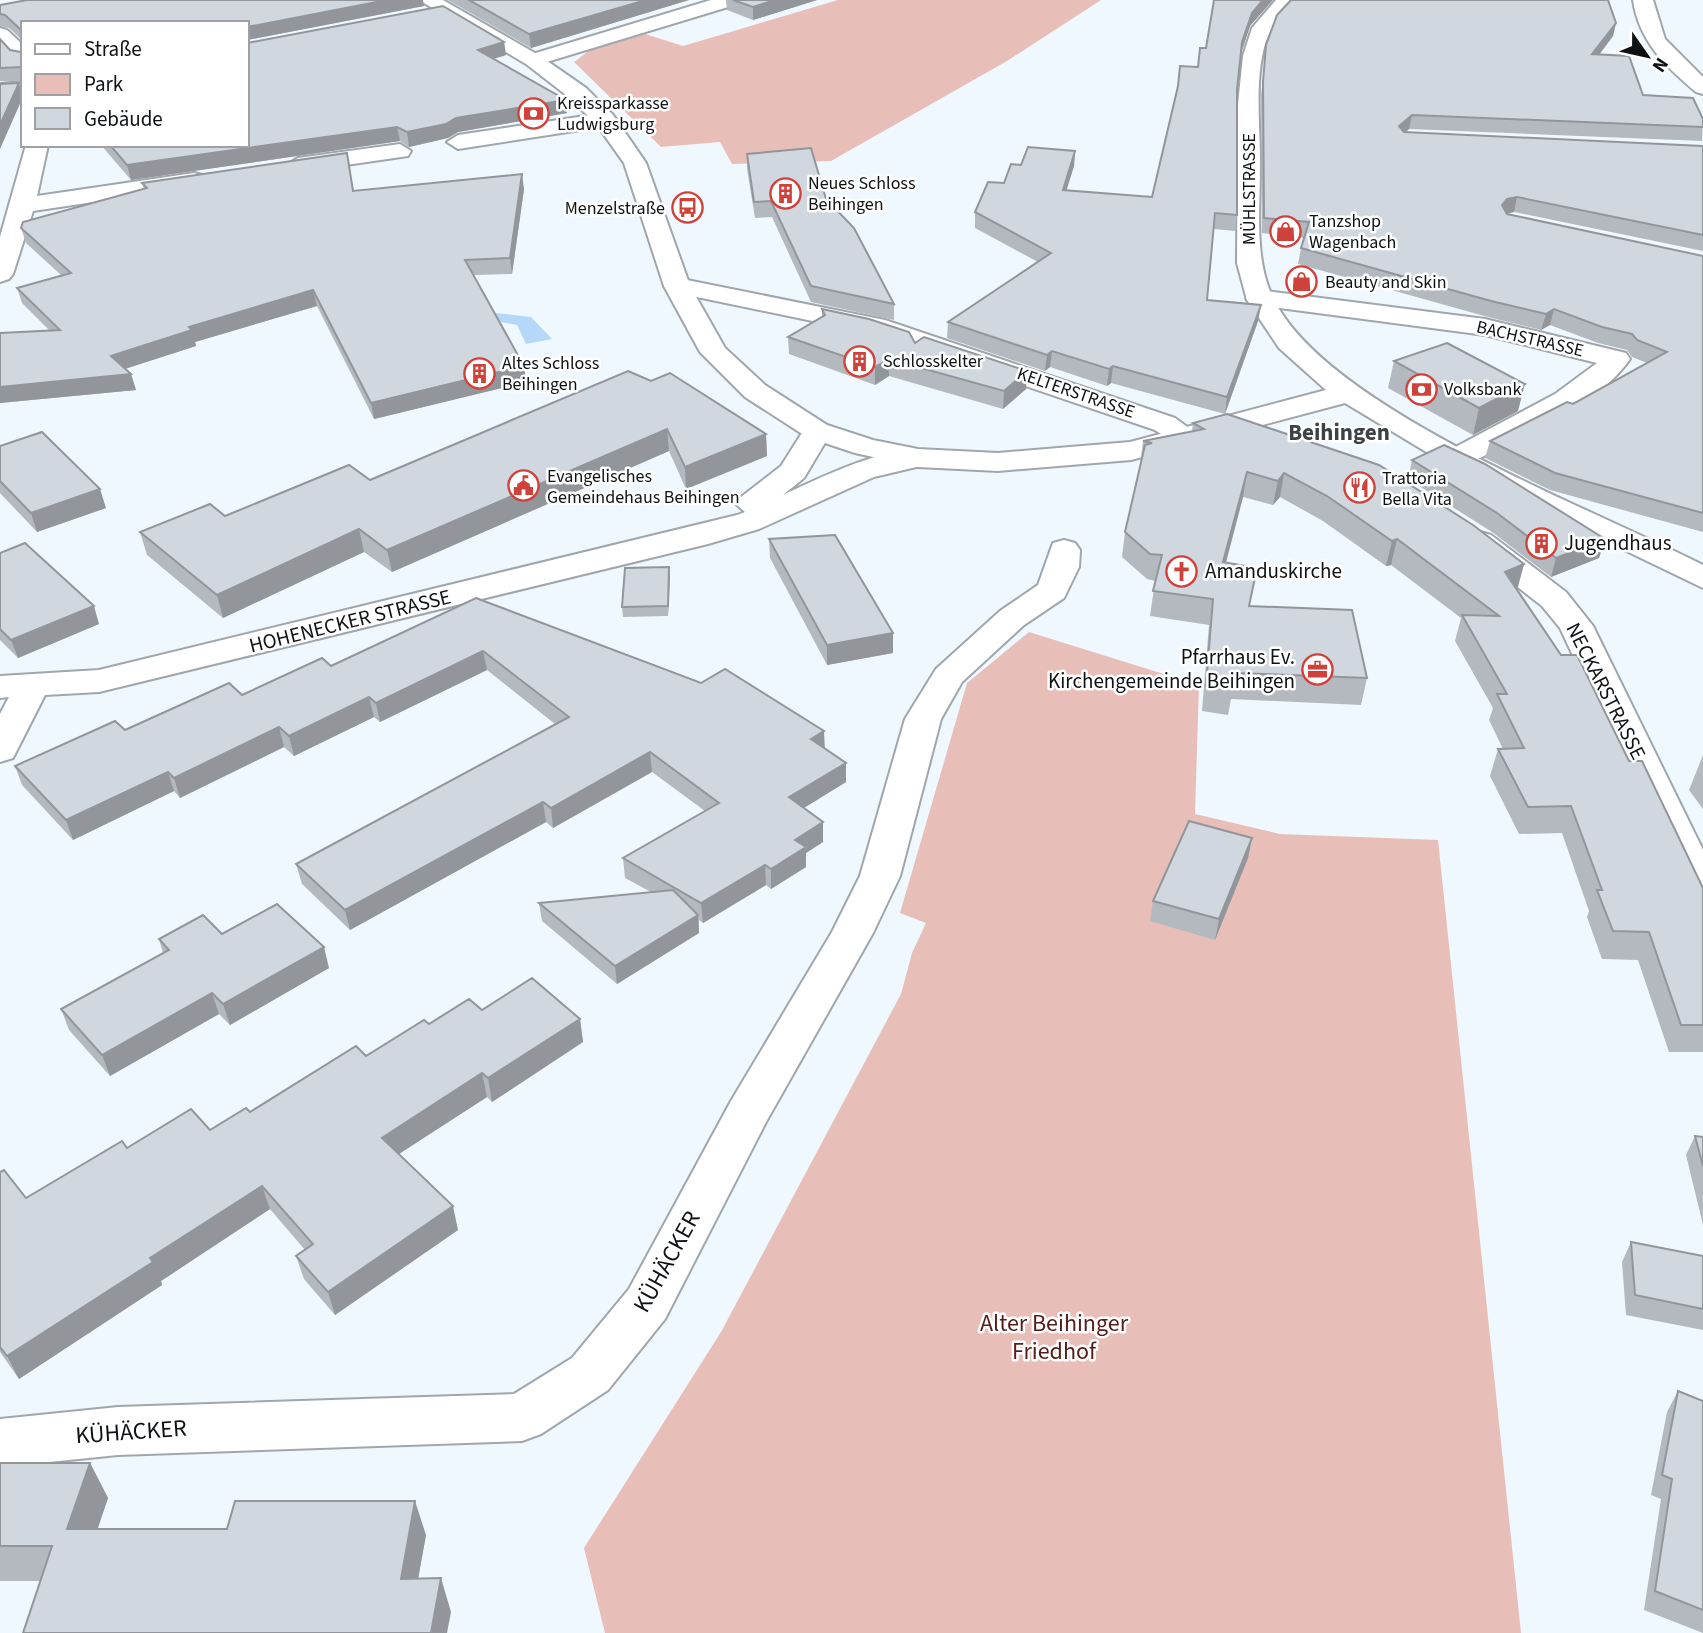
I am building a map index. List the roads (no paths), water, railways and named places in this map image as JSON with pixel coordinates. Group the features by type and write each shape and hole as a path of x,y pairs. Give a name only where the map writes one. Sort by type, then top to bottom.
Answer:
{"street":[{"path":"429,0 533,60 578,93 605,120 635,163 677,286 714,352 755,391 817,431 858,446 918,458 998,462 1131,451 1349,393"},
{"path":"663,0 694,11"},
{"path":"533,60 731,0"},
{"name":"MÜHLSTRASSE","path":"1288,0 1260,31 1250,88 1247,244 1259,298 1271,320 1294,349 1349,393 1459,457 1703,578"},
{"path":"1643,0 1644,16 1666,57 1703,88"},
{"path":"411,17 448,10"},
{"path":"0,34 21,55"},
{"path":"0,90 21,88"},
{"path":"458,142 605,120"},
{"path":"0,274 23,205 37,147"},
{"path":"279,168 400,151"},
{"path":"23,205 212,178"},
{"name":"KELTERSTRASSE","path":"677,286 876,326 1165,424 1186,437"},
{"name":"BACHSTRASSE","path":"1259,298 1485,327 1616,359 1608,369 1558,403 1459,457"},
{"path":"1234,423 1285,442"},
{"name":"HOHENECKER STRASSE","path":"793,472 817,431"},
{"path":"843,479 855,461 858,446"},
{"name":"HOHENECKER STRASSE","path":"697,537 753,503 793,472 858,446"},
{"name":"HOHENECKER STRASSE","path":"16,687 99,681 187,662 697,537 748,522 864,470 918,458"},
{"name":"NECKARSTRASSE","path":"1455,526 1554,600 1576,625 1703,891"},
{"name":"KÜHÄCKER","path":"0,1443 118,1431 522,1418 590,1374 648,1304 747,1114 852,933 880,876 923,719 948,676 1012,618 1052,592 1063,567 1064,551"},
{"path":"0,750 16,687"}],"water":[{"path":"496,313 531,317 552,339 526,344 517,325 485,319"}],"place":[{"name":"Kreissparkasse Ludwigsburg","path":"534,113"},
{"name":"Neues Schloss Beihingen","path":"785,193"},
{"name":"Menzelstraße","path":"688,208"},
{"name":"Tanzshop Wagenbach","path":"1286,231"},
{"name":"Beauty and Skin","path":"1302,282"},
{"name":"Schlosskelter","path":"860,361"},
{"name":"Altes Schloss Beihingen","path":"479,373"},
{"name":"Volksbank","path":"1421,389"},
{"name":"Evangelisches Gemeindehaus Beihingen","path":"524,486"},
{"name":"Trattoria Bella Vita","path":"1359,488"},
{"name":"Jugendhaus","path":"1541,543"},
{"name":"Amanduskirche","path":"1182,571"},
{"name":"Pfarrhaus Ev. Kirchengemeinde Beihingen","path":"1318,669"}],"district":[{"name":"Beihingen","path":"1339,432"}],"park label":[{"name":"Alter Beihinger Friedhof","path":"1054,1337"}]}
